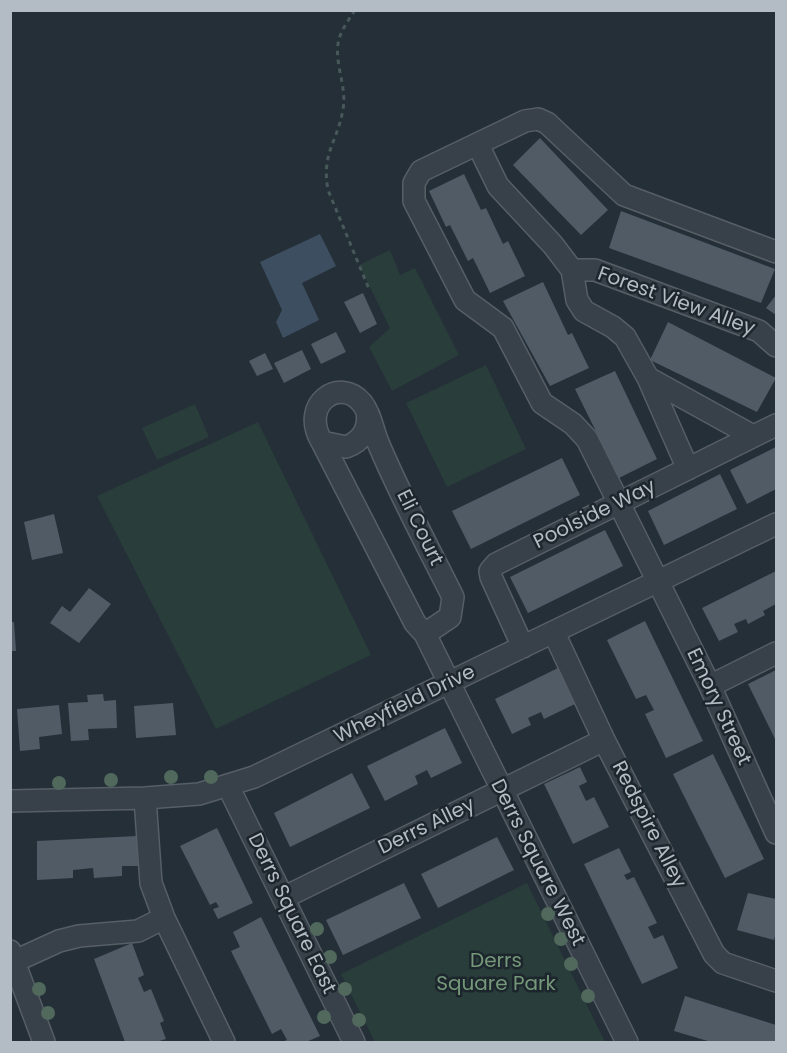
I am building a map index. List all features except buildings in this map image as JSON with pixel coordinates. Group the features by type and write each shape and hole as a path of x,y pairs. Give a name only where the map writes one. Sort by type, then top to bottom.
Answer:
{"street":[{"path":"688,469 648,378 625,337 614,327 584,311 577,300 572,270 553,245 498,186 478,145 525,121 538,119 547,123 624,195 777,252"},
{"name":"Emory Street","path":"478,145 421,171 414,183 414,201 465,300 502,328 542,403 573,424 587,439 710,686 777,833"},
{"name":"Forest View Alley","path":"572,270 595,270 759,331 777,346"},
{"path":"648,378 753,436"},
{"path":"322,442 334,447 355,444 367,428 367,412 356,397 344,393 328,396 315,409 313,423 322,442 414,623 425,634 450,683"},
{"name":"Eli Court","path":"367,412 378,444 453,597 450,617 425,634"},
{"name":"Poolside Way","path":"523,647 491,577 490,571 496,564 777,425"},
{"name":"Wheyfield Drive","path":"10,801 146,798 199,794 228,786 287,762 777,524"},
{"name":"Redspire Alley","path":"554,633 604,740 714,954 723,963 777,981"},
{"path":"710,686 777,653"},
{"name":"Derrs Square West","path":"450,683 501,791 627,1042"},
{"name":"Derrs Alley","path":"283,898 604,740"},
{"name":"Derrs Square East","path":"228,786 354,1042"},
{"path":"146,798 151,883 164,918 224,1042"},
{"path":"44,1042 12,956 79,936 138,931 164,918"}],"path":[{"path":"355,10 344,26 338,43 338,63 344,94 343,110 332,140 326,176 328,190 369,289"}],"green space":[{"path":"390,250 400,275 415,268 459,355 392,391 369,347 390,328 359,265"},
{"path":"486,365 526,449 447,487 406,403"},
{"path":"195,404 209,437 157,460 142,428"},
{"path":"258,422 371,655 216,729 97,496"},
{"name":"Derrs Square Park","path":"527,883 605,1042 375,1042 341,974"}],"water":[{"path":"320,234 336,266 302,283 319,320 283,338 276,322 282,310 260,262"}]}
